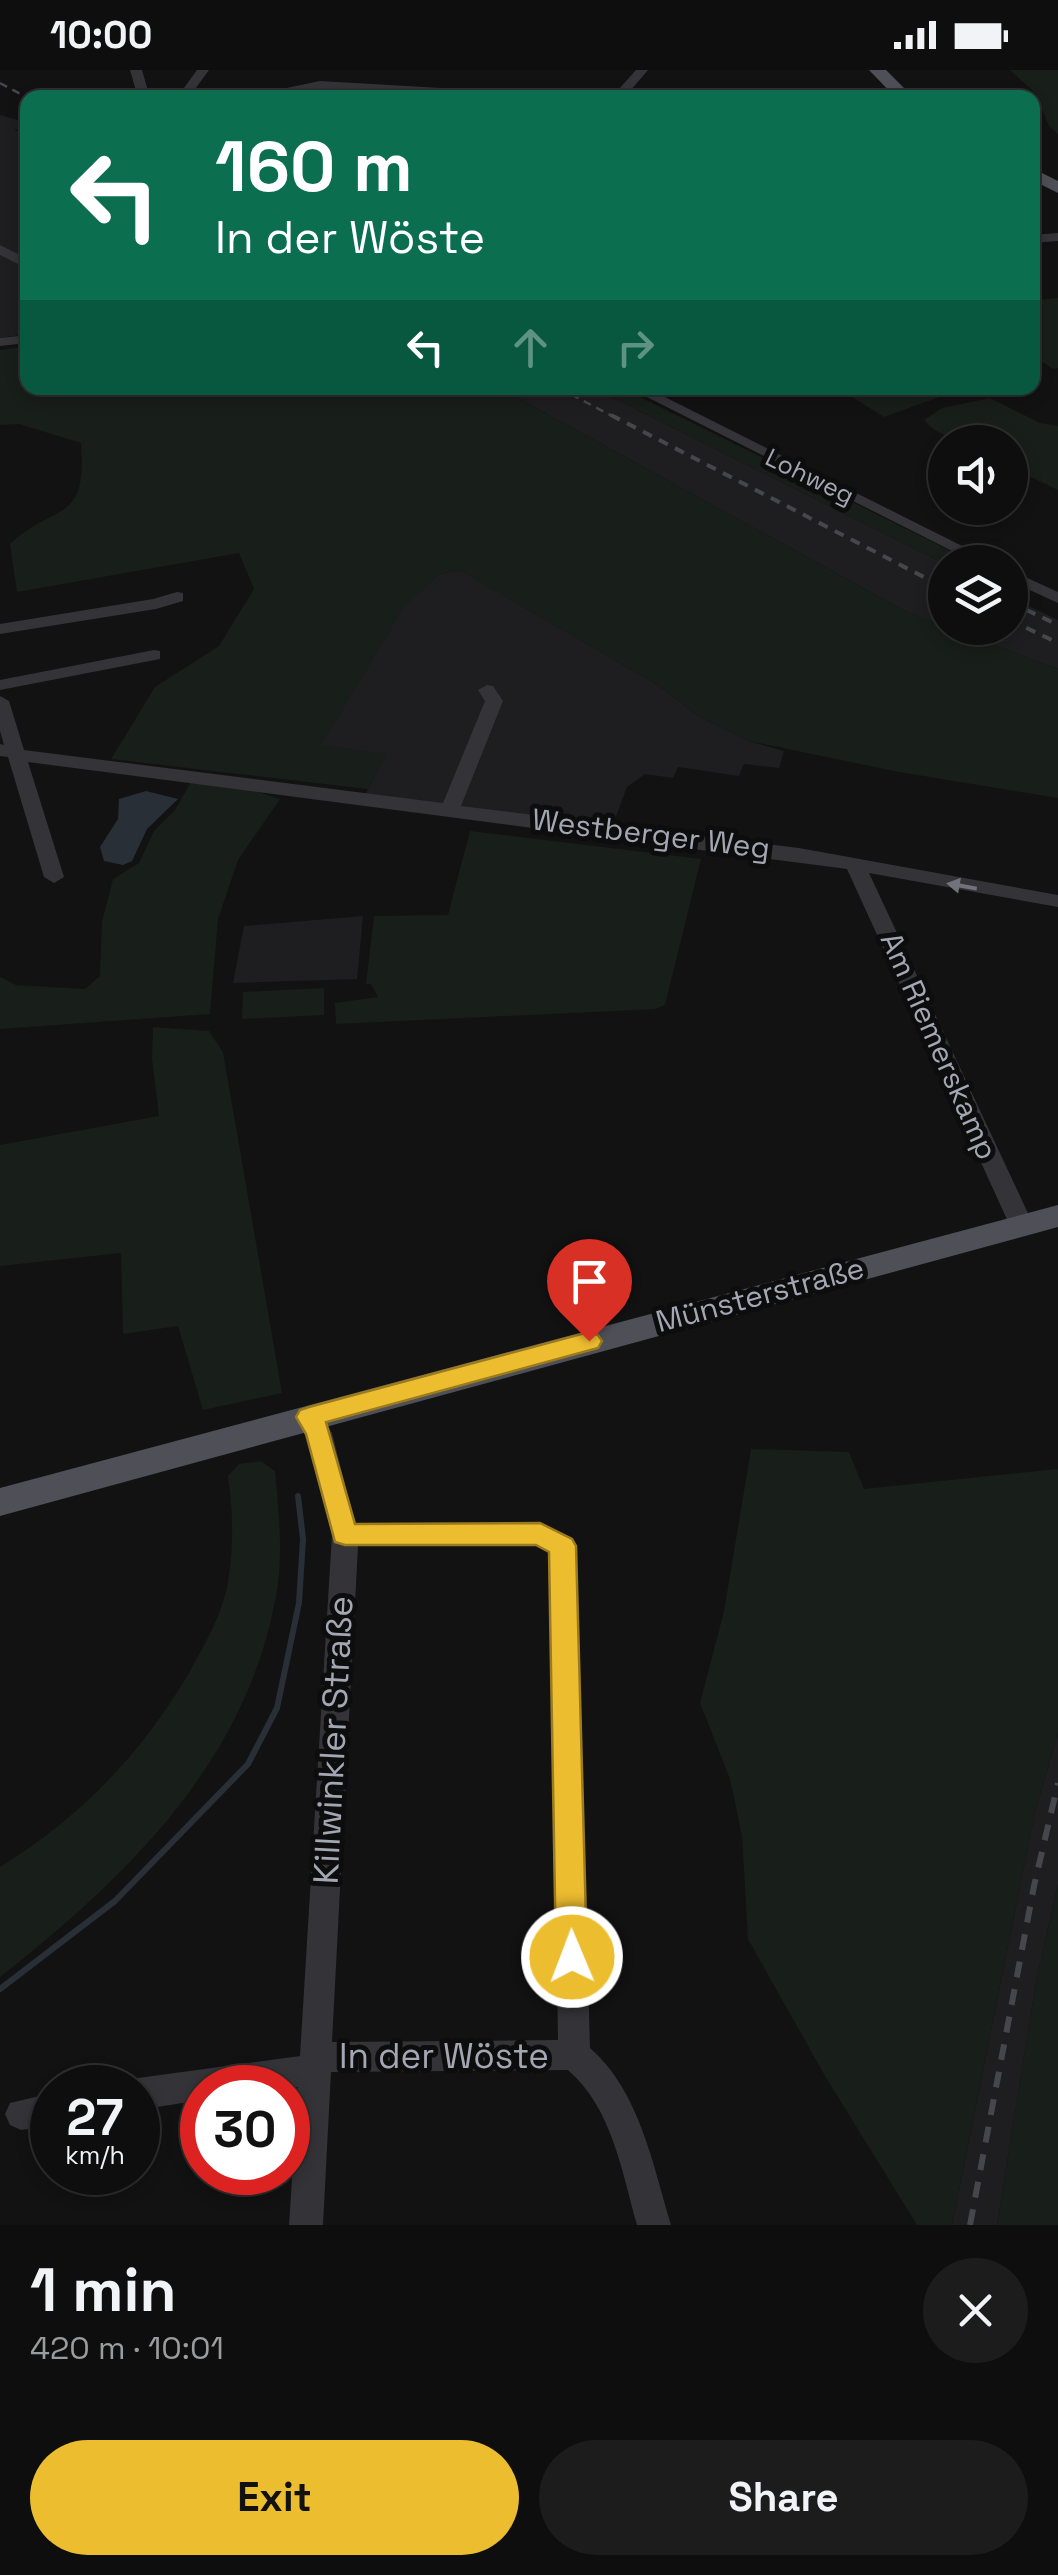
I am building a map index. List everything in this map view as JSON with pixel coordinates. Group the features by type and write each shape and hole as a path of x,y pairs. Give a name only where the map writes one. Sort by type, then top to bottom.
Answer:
{"main road":[{"path":"876,70 897,90"},
{"name":"Münsterstraße","path":"0,1502 1058,1216"}],"street":[{"path":"320,85 322,70"},
{"path":"619,70 641,71"},
{"path":"291,90 320,85 406,90"},
{"name":"Lohweg","path":"650,395 952,545"},
{"path":"1028,583 1058,598"},
{"path":"0,629 156,604 177,597"},
{"path":"0,685 154,655"},
{"path":"451,808 494,701 487,690"},
{"path":"0,701 8,752 54,877"},
{"name":"Westberger Weg","path":"8,752 800,854 1058,901"},
{"name":"Am Riemerskamp","path":"856,866 1022,1226"},
{"name":"Killwinkler Straße","path":"306,2225 345,1534 319,1433 309,1417"},
{"name":"In der Wöste","path":"345,1534 540,1534 562,1546 574,2055"},
{"name":"In der Wöste","path":"314,2063 574,2055 591,2066 611,2099 654,2225"},
{"path":"160,2090 314,2063"}],"shaded area":[{"path":"1010,70 1058,70 1058,134 1049,126 1040,105 1040,90 1032,90"},
{"path":"321,87 370,90 302,90"},
{"path":"0,115 20,121 20,130 14,129 20,133 20,335 0,338"},
{"path":"1058,298 1058,368 1040,361 1040,299"},
{"path":"20,347 20,395 513,395 903,610 928,620 928,645 995,645 1058,669 1058,798 899,772 749,741 698,716 658,685 459,570 439,574 404,607 321,745 387,754 368,789 111,759 155,687 219,646 254,589 239,553 17,592 10,544 73,500 82,469 81,443 19,424 0,425 0,350"},
{"path":"513,395 608,395 928,555 928,620 903,610"},
{"path":"608,395 636,395 939,545 928,545 928,555"},
{"path":"849,395 945,395 884,417"},
{"path":"990,398 1040,423 1058,426 1058,490 1028,476 1028,425 929,425 924,420 942,408"},
{"path":"460,570 658,685 698,716 749,741 784,751 779,768 744,764 739,776 678,767 673,778 645,774 627,787 609,835 361,803 386,754 320,746 404,606 439,574"},
{"path":"1028,606 1058,620 1058,669 994,645 1028,645"},
{"path":"191,782 245,788 280,799 238,860 218,919 210,1014 0,1029 0,977 16,985 85,989 100,976 102,922 113,879 139,863 154,831 175,810"},
{"path":"146,791 178,799 147,829 132,861 123,865 104,861 100,847 118,819 119,799"},
{"path":"470,831 701,859 665,1005 655,1009 336,1024 335,1003 378,997 371,984 366,984 374,916 448,915"},
{"path":"363,916 357,979 233,983 244,926"},
{"path":"324,988 324,1015 242,1019 243,992"},
{"path":"153,1027 209,1031 223,1052 282,1393 203,1410 178,1326 123,1334 121,1253 0,1266 0,1145 159,1116 152,1059"},
{"path":"751,1449 849,1452 864,1489 1058,1469 1058,1733 1035,1812 952,2225 917,2225 825,2076 748,1939 742,1836 730,1779 700,1703 724,1611"},
{"path":"261,1461 275,1471 279,1569 275,1602 259,1661 236,1715 173,1814 134,1858 92,1900 0,1977 0,1867 57,1827 107,1782 170,1703 207,1641 226,1594 232,1542 228,1476 239,1464"},
{"path":"1058,1733 1058,1884 1036,1982 997,2225 952,2225 1035,1812"},
{"path":"1058,1884 1058,2225 997,2225 1036,1982"}],"waterway":[{"path":"0,1989 115,1901 248,1764 277,1708 299,1603 303,1539 298,1496"}],"railway":[{"path":"0,83 20,94"},
{"path":"572,395 616,418"},
{"path":"611,415 928,579"},
{"path":"1028,611 1058,625"},
{"path":"1028,629 1058,643"},
{"path":"970,2225 1034,1886 1058,1783"}],"route":[{"path":"572,1957 562,1546 540,1534 345,1534 319,1433 309,1417 589,1341"}]}
